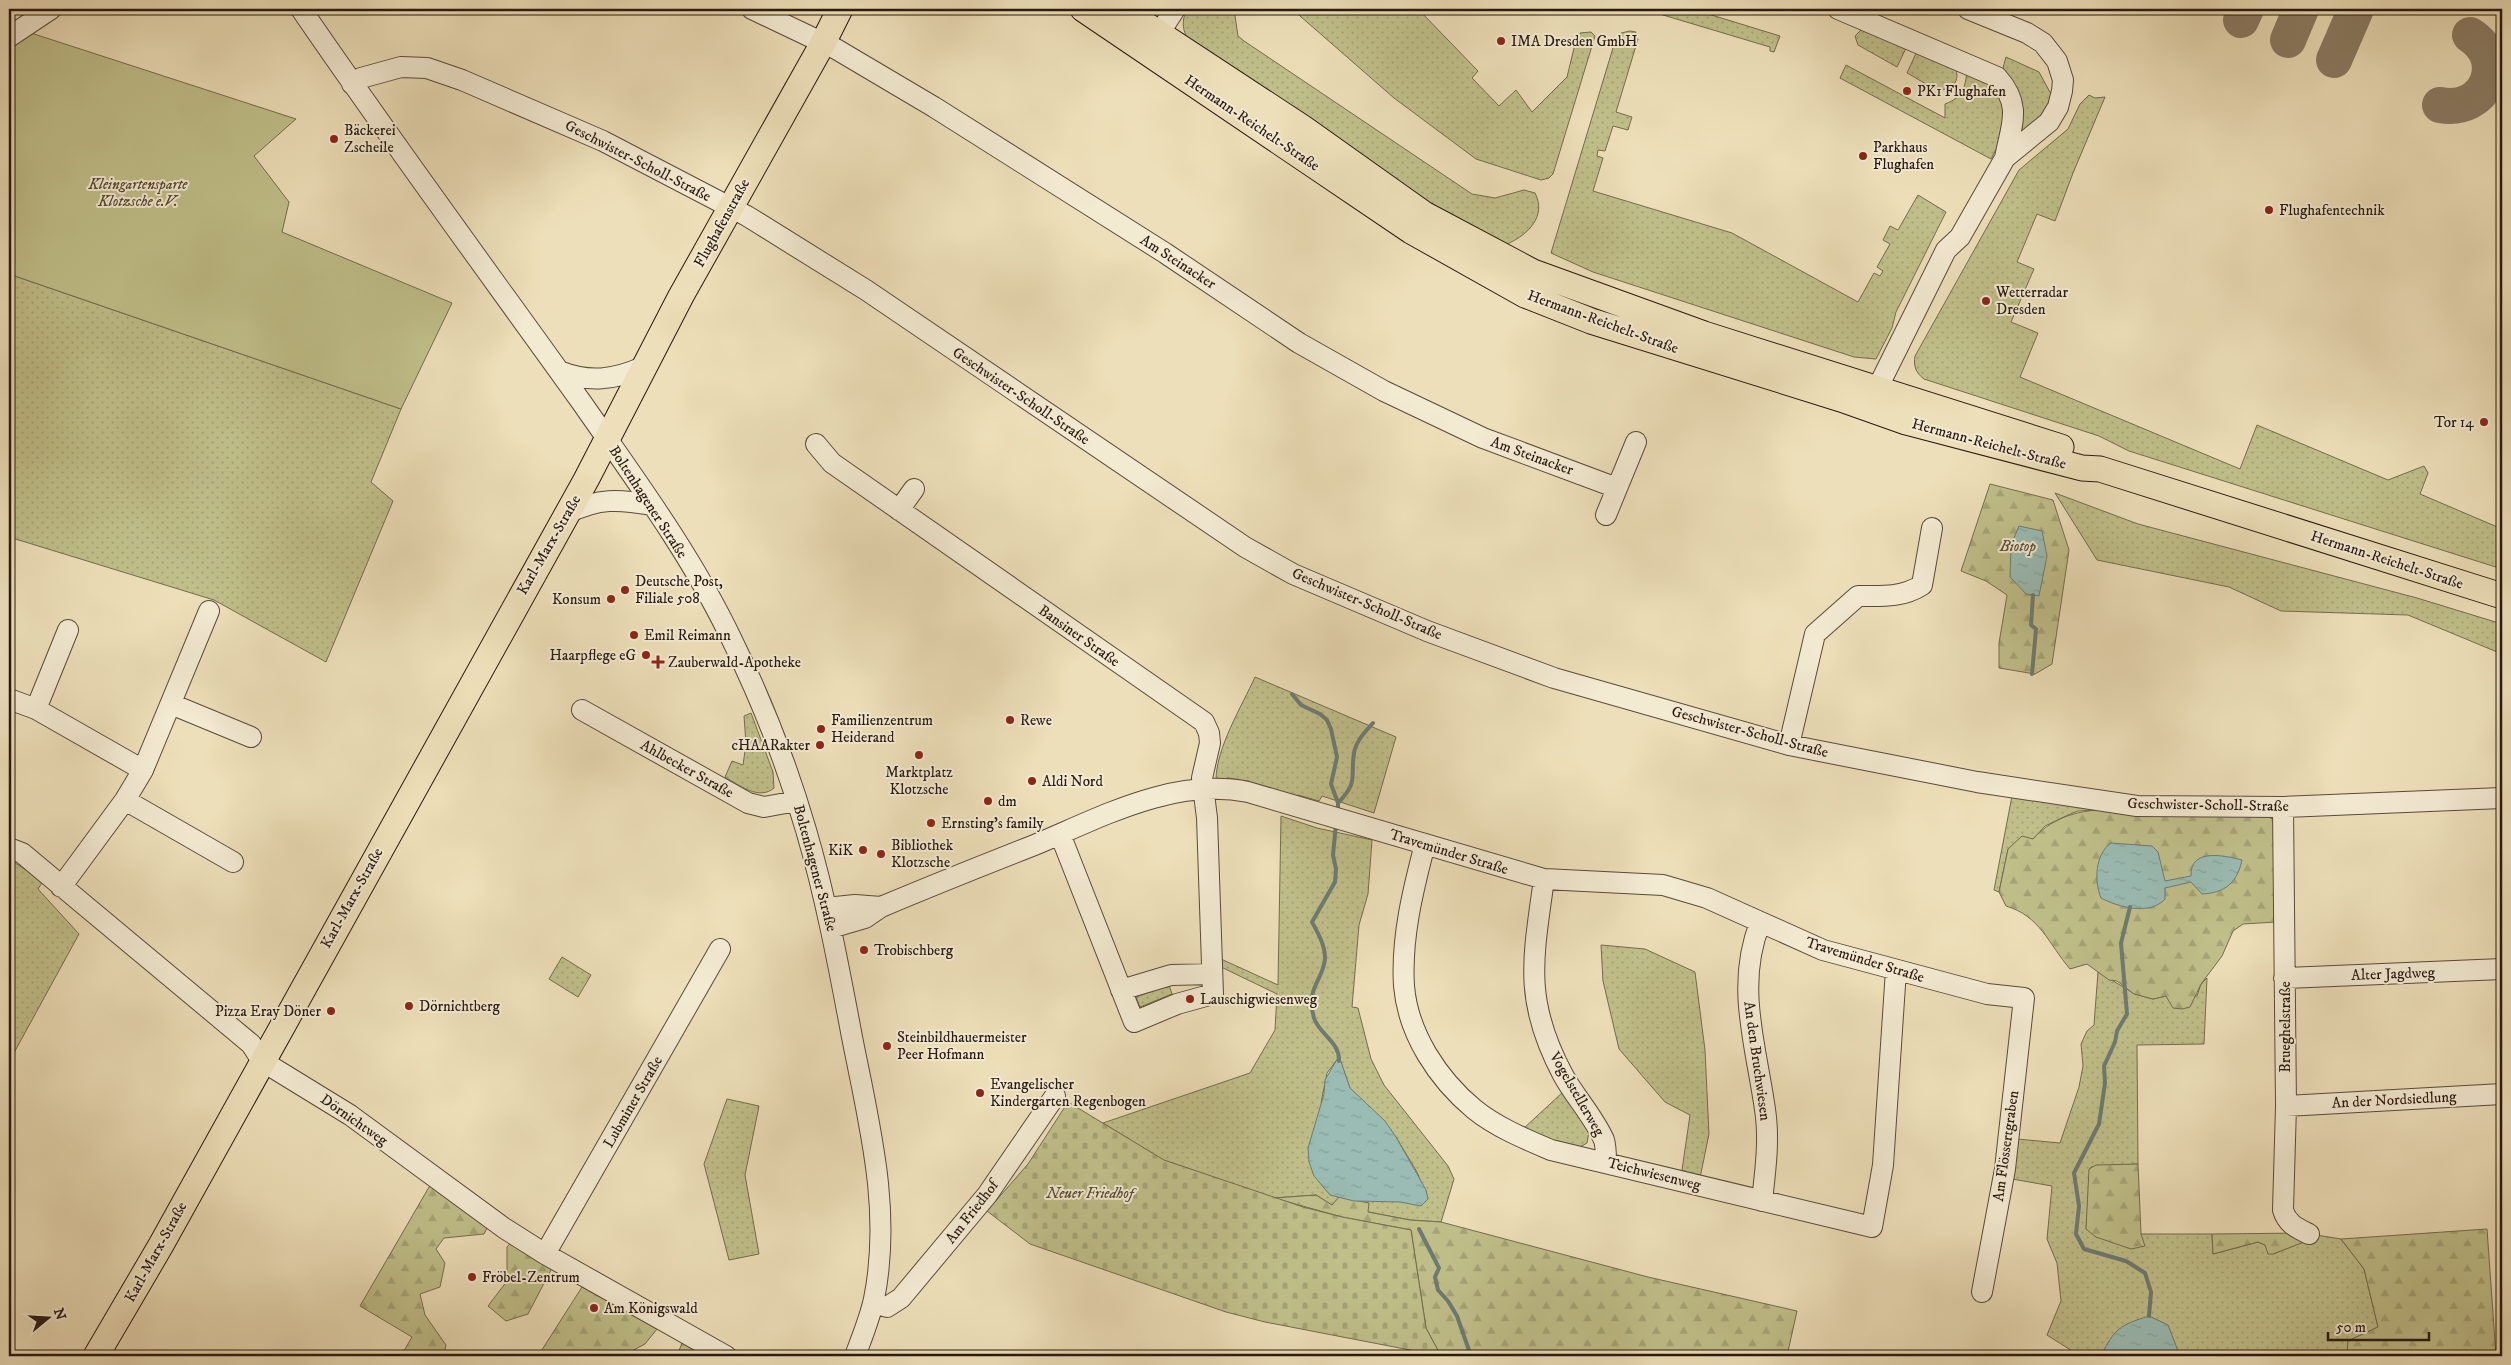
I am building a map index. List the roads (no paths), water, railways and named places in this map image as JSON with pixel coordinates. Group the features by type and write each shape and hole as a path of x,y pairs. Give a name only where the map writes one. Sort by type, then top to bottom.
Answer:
{"main road":[{"name":"Flughafenstraße","path":"607,440 643,367 840,9"},
{"name":"Hermann-Reichelt-Straße","path":"1083,9 1153,43 1303,128 1424,214 1533,272 1704,334 1878,387 2074,451 2100,469"},
{"name":"Hermann-Reichelt-Straße","path":"1122,9 1153,43 1411,230 1525,295 1591,321 1950,435 2082,468 2100,469 2502,596"},
{"name":"Karl-Marx-Straße","path":"96,1356 161,1245 607,440"}],"street":[{"path":"9,37 51,9"},
{"name":"Boltenhagener Straße","path":"301,9 352,84 559,371 652,505 686,558 732,638 774,736 797,801 831,928 875,1150 881,1198 882,1237 873,1303 855,1356"},
{"name":"Am Steinacker","path":"752,9 823,43 934,107 1165,253 1299,343 1384,391 1483,438 1617,488"},
{"path":"1153,43 1175,9"},
{"path":"1838,9 1997,77 2010,95 2015,116 2005,158 1960,238 1946,250 1878,387 1841,399"},
{"path":"1968,9 2027,33 2043,43 2052,52 2063,80 2061,99 2049,122 2005,158"},
{"name":"Geschwister-Scholl-Straße","path":"352,84 361,78 401,67 427,68 462,80 603,141 731,208 866,290 1245,546 1293,574 1427,631 1554,678 1789,745 1978,782 2137,806 2283,806 2502,798"},
{"path":"559,371 584,379 606,380 643,367"},
{"path":"1606,515 1636,442"},
{"name":"Bansiner Straße","path":"816,444 832,463 1204,722 1209,733 1210,743 1202,778 1203,788"},
{"path":"899,510 914,489"},
{"path":"568,513 600,500 626,500 652,505"},
{"path":"1789,745 1814,634 1858,596 1896,596 1912,592 1922,585 1932,528"},
{"path":"61,887 125,800 143,770 209,611"},
{"path":"36,709 68,630"},
{"path":"9,699 36,709 143,770"},
{"path":"171,704 251,737"},
{"name":"Ahlbecker Straße","path":"582,710 748,803 764,807 797,801"},
{"path":"1060,834 1134,1022 1176,1004 1213,994 1207,818 1203,788"},
{"name":"Travemünder Straße","path":"831,928 865,918 881,907 1153,797 1203,788 1248,792 1544,879 1663,885 1707,898 1823,950 1988,994 2024,998"},
{"path":"125,800 233,862"},
{"name":"Brueghelstraße","path":"2283,806 2286,1106 2283,1210 2285,1218 2291,1224 2309,1234"},
{"name":"Teichwiesenweg","path":"1425,844 1410,903 1406,946 1405,993 1419,1041 1439,1072 1475,1110 1524,1138 1551,1150 1872,1227 1884,1165 1896,970"},
{"name":"Dörnichtweg","path":"9,848 22,854 251,1044 262,1061 350,1115 474,1206 545,1254 726,1356"},
{"name":"Vogelstellerweg","path":"1544,879 1534,954 1533,981 1537,1008 1545,1039 1564,1077 1604,1141 1606,1163"},
{"name":"Travemünder Straße","path":"826,908 855,905 881,907"},
{"name":"An den Bruchwiesen","path":"1760,923 1750,955 1746,988 1766,1120 1767,1155 1762,1201"},
{"name":"Lubminer Straße","path":"545,1254 720,948"},
{"name":"Alter Jagdweg","path":"2284,978 2502,969"},
{"path":"1120,990 1147,980 1170,975 1212,974"},
{"name":"Am Flössertgraben","path":"1982,1292 2004,1169 2024,998"},
{"name":"An der Nordsiedlung","path":"2286,1106 2502,1094"},
{"name":"Am Friedhof","path":"873,1303 887,1307 901,1298 987,1195 1055,1096"}],"water":[{"path":"2019,526 2042,531 2047,556 2039,596 2026,594 2010,577 2011,545"},
{"path":"2111,843 2152,846 2158,852 2165,881 2191,876 2192,867 2202,857 2219,856 2242,860 2233,881 2217,892 2202,894 2191,882 2165,888 2165,899 2159,904 2143,909 2125,907 2101,898 2097,884 2099,861"},
{"path":"1339,1056 1350,1088 1385,1121 1426,1190 1428,1199 1421,1206 1400,1202 1354,1201 1330,1195 1314,1176 1309,1162 1308,1148 1324,1094 1325,1080"},
{"path":"2149,1316 2168,1325 2180,1356 2101,1356 2119,1329 2124,1325"}],"waterway":[{"path":"2032,674 2036,629 2031,625 2033,595"},
{"path":"1292,694 1301,705 1320,714 1327,720 1331,729 1337,757 1331,784 1338,803 1338,812"},
{"path":"1338,803 1345,796 1351,784 1354,753 1357,745 1373,723"},
{"path":"1336,824 1333,855 1336,869 1335,882 1312,922 1325,953 1324,966 1313,991 1312,1007 1314,1018 1320,1029 1333,1043 1339,1061"},
{"path":"2130,907 2121,943 2127,1014 2117,1031 2115,1042 2104,1066 2105,1083 2099,1124 2074,1173 2079,1206 2076,1234 2084,1249 2126,1261 2145,1273 2151,1292 2149,1316"},
{"path":"1419,1229 1439,1268 1435,1277 1438,1290 1448,1301 1457,1316 1471,1356"}],"place":[{"name":"IMA Dresden GmbH","path":"1501,41"},
{"name":"PK1 Flughafen","path":"1907,91"},
{"name":"Bäckerei Zscheile","path":"334,139"},
{"name":"Parkhaus Flughafen","path":"1863,156"},
{"name":"Flughafentechnik","path":"2269,210"},
{"name":"Wetterradar Dresden","path":"1986,301"},
{"name":"Tor 14","path":"2484,422"},
{"name":"Deutsche Post, Filiale 508","path":"625,590"},
{"name":"Konsum","path":"611,599"},
{"name":"Emil Reimann","path":"634,635"},
{"name":"Haarpflege eG","path":"646,655"},
{"name":"Zauberwald-Apotheke","path":"658,662"},
{"name":"Rewe","path":"1010,720"},
{"name":"Familienzentrum Heiderand","path":"821,729"},
{"name":"cHAARakter","path":"820,745"},
{"name":"Marktplatz Klotzsche","path":"919,755"},
{"name":"Aldi Nord","path":"1032,781"},
{"name":"dm","path":"988,801"},
{"name":"Ernsting's family","path":"931,823"},
{"name":"KiK","path":"863,850"},
{"name":"Bibliothek Klotzsche","path":"881,854"},
{"name":"Trobischberg","path":"864,950"},
{"name":"Lauschigwiesenweg","path":"1190,999"},
{"name":"Dörnichtberg","path":"409,1006"},
{"name":"Pizza Eray Döner","path":"331,1011"},
{"name":"Steinbildhauermeister Peer Hofmann","path":"887,1046"},
{"name":"Evangelischer Kindergarten Regenbogen","path":"980,1093"},
{"name":"Fröbel-Zentrum","path":"472,1277"},
{"name":"Am Königswald","path":"594,1308"}],"park label":[{"name":"Kleingartensparte Klotzsche e.V.","path":"138,192"},
{"name":"Biotop","path":"2018,546"},
{"name":"Neuer Friedhof","path":"1090,1193"}]}
